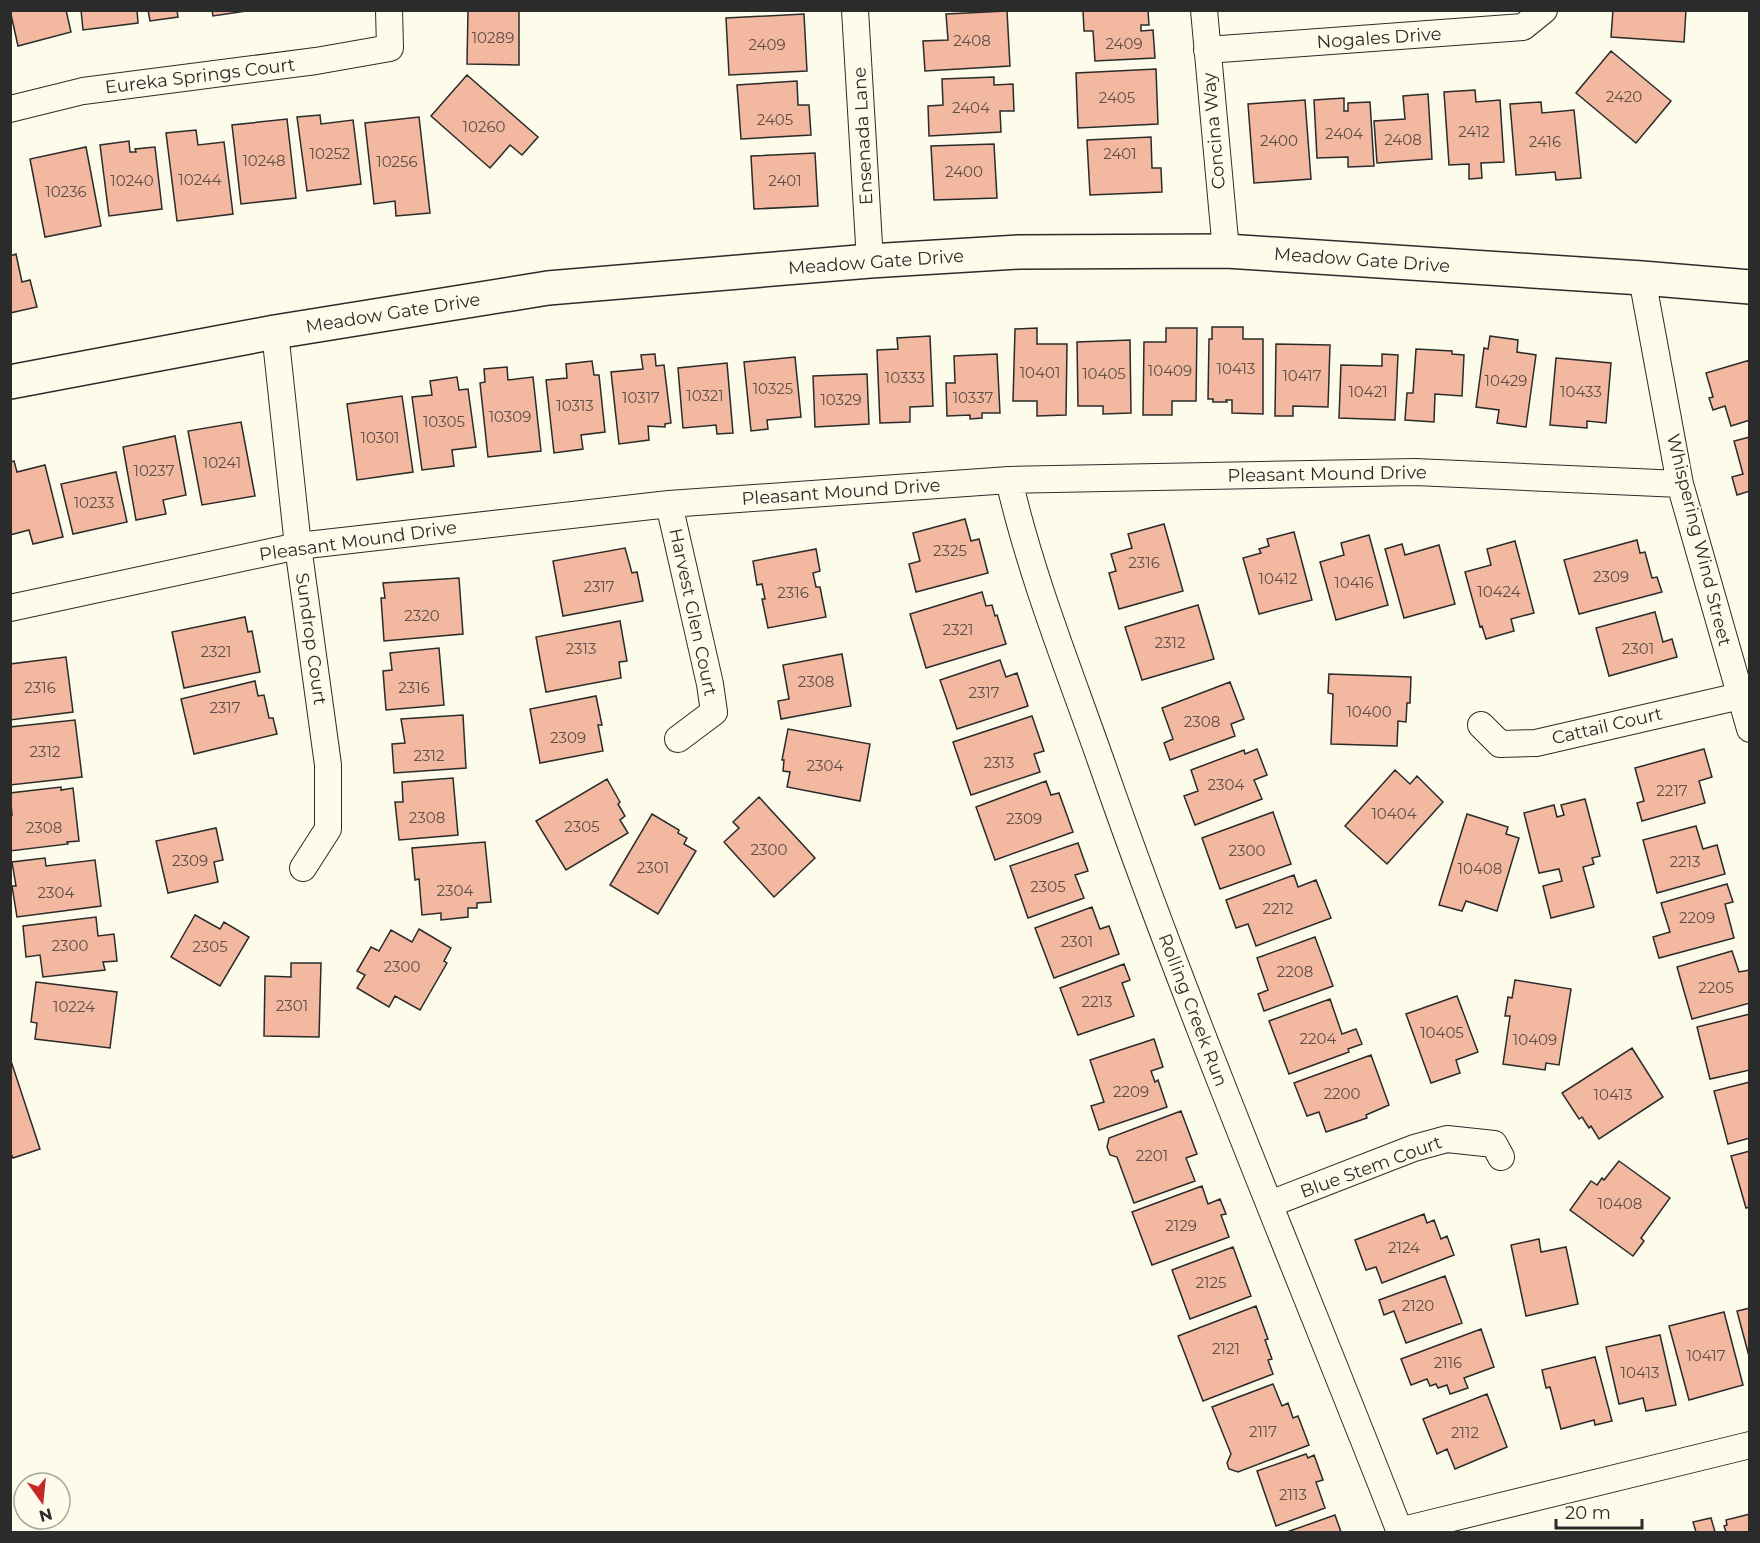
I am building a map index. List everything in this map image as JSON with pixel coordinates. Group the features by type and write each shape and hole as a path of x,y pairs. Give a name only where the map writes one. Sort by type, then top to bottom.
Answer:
{"street":[{"name":"Eureka Springs Court","path":"10,109 83,91 316,61 390,48 389,10"},
{"name":"Ensenada Lane","path":"855,10 870,261"},
{"name":"Concina Way","path":"1204,10 1226,251"},
{"name":"Nogales Drive","path":"1207,50 1523,27 1544,10"},
{"name":"Meadow Gate Drive","path":"10,382 275,332 548,288 870,261 1020,252 1226,251 1749,287"},
{"name":"Whispering Wind Street","path":"1642,278 1680,484 1749,729"},
{"name":"Sundrop Court","path":"275,332 298,546 328,765 328,829 303,868"},
{"name":"Pleasant Mound Drive","path":"10,608 298,546 669,504 1009,480 1415,472 1680,484"},
{"name":"Rolling Creek Run","path":"1009,480 1021,532 1124,828 1186,995 1399,1532"},
{"name":"Harvest Glen Court","path":"669,504 710,684 714,712 678,739"},
{"name":"Cattail Court","path":"1481,725 1500,744 1536,743 1740,696"},
{"name":"Blue Stem Court","path":"1270,1204 1414,1148 1447,1138 1494,1144 1501,1157"},
{"path":"1399,1532 1749,1445"}],"building":[{"path":"10,10 66,10 71,32 18,46"},
{"path":"81,10 137,10 138,23 83,30"},
{"path":"148,10 177,10 178,17 150,21"},
{"path":"212,10 253,10 213,16"},
{"path":"468,10 519,11 519,65 467,64"},
{"path":"1083,10 1148,10 1149,25 1141,25 1141,31 1153,30 1155,58 1095,61 1093,31 1084,31"},
{"path":"1613,10 1686,10 1684,42 1611,37"},
{"path":"1007,11 1010,66 925,71 923,41 948,40 946,14"},
{"path":"804,14 807,71 729,75 726,18"},
{"path":"1611,51 1671,101 1636,143 1576,93"},
{"path":"1156,69 1158,124 1078,128 1076,73"},
{"path":"467,75 538,137 522,155 510,145 490,168 431,116"},
{"path":"994,77 994,85 1013,84 1014,111 1000,111 1001,132 929,136 928,106 943,105 942,79"},
{"path":"797,81 798,105 809,105 811,135 741,139 737,85"},
{"path":"1475,90 1476,102 1500,100 1504,162 1481,163 1482,178 1469,179 1469,164 1449,165 1444,92"},
{"path":"1428,94 1432,159 1377,163 1374,121 1405,119 1403,96"},
{"path":"1344,98 1344,111 1348,111 1348,103 1370,102 1374,166 1348,167 1348,157 1317,158 1314,100"},
{"path":"1305,100 1311,179 1254,183 1248,104"},
{"path":"1541,102 1542,113 1574,110 1581,178 1556,180 1555,172 1516,175 1510,104"},
{"path":"320,115 321,124 353,120 361,184 307,191 297,117"},
{"path":"419,117 430,213 396,216 395,201 374,204 365,123"},
{"path":"287,119 296,198 241,204 232,125"},
{"path":"196,130 198,145 224,142 233,214 177,221 166,133"},
{"path":"1151,137 1152,168 1161,168 1162,192 1090,195 1087,140"},
{"path":"129,141 130,152 136,152 135,149 155,147 162,209 109,216 100,145"},
{"path":"994,144 997,198 934,200 931,146"},
{"path":"86,147 101,226 45,237 30,159"},
{"path":"815,153 818,206 754,209 751,156"},
{"path":"16,254 22,282 30,280 37,307 10,313 10,256"},
{"path":"1212,327 1243,327 1243,339 1263,339 1263,414 1232,413 1232,400 1213,402 1213,399 1208,399 1209,339 1212,339"},
{"path":"1037,328 1037,344 1067,344 1066,415 1037,416 1037,401 1013,401 1015,329"},
{"path":"1166,328 1197,328 1196,401 1172,401 1172,415 1143,415 1144,342 1166,342"},
{"path":"930,336 933,406 910,407 910,422 880,423 877,350 898,349 897,338"},
{"path":"1490,336 1518,340 1517,352 1536,355 1526,427 1497,423 1499,410 1476,407 1484,348 1488,349"},
{"path":"1130,340 1131,413 1103,414 1103,406 1078,406 1077,342"},
{"path":"1276,344 1330,345 1328,407 1293,406 1293,416 1275,416"},
{"path":"1416,349 1452,351 1452,354 1464,355 1462,396 1435,394 1434,422 1405,420 1407,393 1413,393"},
{"path":"655,354 656,366 664,365 671,423 665,424 665,427 648,426 649,440 619,444 611,372 643,369 641,355"},
{"path":"997,354 1000,413 982,413 982,418 970,419 970,415 947,416 946,383 955,383 954,356"},
{"path":"1382,354 1398,355 1395,420 1339,418 1341,365 1382,366"},
{"path":"795,357 801,417 767,420 768,429 751,431 744,362"},
{"path":"1556,358 1611,363 1606,423 1587,421 1587,428 1550,425"},
{"path":"1750,360 1750,420 1731,426 1725,406 1713,410 1709,398 1713,397 1706,373"},
{"path":"592,361 594,375 599,375 605,432 581,435 583,449 554,453 546,380 567,378 566,364"},
{"path":"727,363 733,433 717,434 716,425 683,428 678,368"},
{"path":"507,367 508,380 533,377 541,451 488,457 480,383 485,382 484,369"},
{"path":"867,374 869,424 815,427 813,376"},
{"path":"457,377 459,390 468,389 476,447 452,450 454,466 422,470 412,397 432,395 430,381"},
{"path":"402,396 413,472 357,480 347,404"},
{"path":"241,422 255,496 202,505 188,431"},
{"path":"175,436 186,495 163,500 166,514 136,520 123,447"},
{"path":"1750,437 1750,491 1737,495 1732,477 1743,474 1734,441"},
{"path":"14,461 17,472 45,465 63,537 33,544 29,530 10,535 10,462"},
{"path":"116,472 127,522 73,534 61,484"},
{"path":"965,519 971,541 979,539 988,573 916,592 909,564 920,561 913,533"},
{"path":"1164,524 1183,591 1119,609 1109,573 1116,571 1111,554 1132,548 1128,534"},
{"path":"1294,532 1312,600 1259,614 1243,558 1261,553 1259,549 1269,546 1267,539"},
{"path":"1369,535 1388,605 1336,620 1320,562 1344,555 1341,543"},
{"path":"1637,540 1640,553 1645,552 1652,578 1657,577 1662,592 1579,614 1564,560"},
{"path":"1515,541 1534,613 1511,619 1514,631 1486,639 1482,626 1480,627 1465,572 1491,565 1487,549"},
{"path":"1402,544 1405,555 1439,545 1455,604 1404,618 1385,549"},
{"path":"625,548 632,573 637,572 643,601 563,616 553,561"},
{"path":"816,549 820,571 813,573 816,587 820,587 826,617 768,628 762,599 765,599 762,584 757,585 753,561"},
{"path":"459,578 463,634 384,641 381,598 385,598 383,583"},
{"path":"982,592 986,606 992,605 995,616 997,615 1006,644 926,668 910,614"},
{"path":"1198,605 1214,659 1142,680 1125,627"},
{"path":"1655,612 1663,642 1672,639 1677,657 1609,676 1596,628"},
{"path":"245,617 248,632 252,631 260,672 184,688 172,632"},
{"path":"620,621 627,661 619,662 621,678 546,692 536,637"},
{"path":"439,648 444,705 386,710 383,671 392,670 390,653"},
{"path":"842,654 851,706 781,719 778,701 789,699 783,665"},
{"path":"66,657 73,712 10,720 10,664"},
{"path":"1000,660 1006,677 1017,673 1028,706 957,729 940,680"},
{"path":"1329,674 1411,677 1410,703 1407,703 1406,722 1398,721 1397,746 1331,744 1333,694 1328,693"},
{"path":"255,681 258,696 264,695 269,718 273,718 277,734 194,754 181,699"},
{"path":"1230,682 1244,719 1231,724 1235,736 1170,760 1164,743 1173,739 1162,708"},
{"path":"596,696 602,725 598,725 603,751 540,763 530,709"},
{"path":"463,715 466,768 394,773 392,744 405,743 401,719"},
{"path":"1032,716 1044,751 1034,754 1040,772 971,795 953,742"},
{"path":"75,720 82,777 10,785 10,727"},
{"path":"788,729 870,744 860,801 787,787 790,772 783,771 784,760 782,760"},
{"path":"1257,749 1267,775 1254,780 1262,799 1195,825 1184,796 1198,791 1191,770 1244,750 1245,754"},
{"path":"1704,749 1712,777 1699,781 1705,803 1642,821 1637,803 1644,801 1635,768"},
{"path":"1395,770 1410,784 1417,776 1443,802 1387,864 1345,826"},
{"path":"453,778 458,835 399,840 395,802 403,802 402,782"},
{"path":"607,779 620,802 618,804 625,816 620,820 628,833 566,870 536,821"},
{"path":"1046,781 1051,795 1059,793 1073,832 995,860 976,807"},
{"path":"61,787 61,790 73,788 79,841 10,851 10,816 12,815 10,793"},
{"path":"759,797 815,858 774,897 724,842 739,828 733,822"},
{"path":"1585,799 1600,856 1592,858 1594,864 1583,867 1594,907 1551,918 1543,886 1562,881 1559,869 1539,873 1524,813 1554,805 1557,817 1564,815 1561,805"},
{"path":"1273,812 1291,864 1220,889 1202,838"},
{"path":"652,814 679,830 678,833 687,838 684,844 696,851 658,914 610,885"},
{"path":"1467,814 1508,827 1506,834 1519,838 1497,911 1466,901 1462,911 1439,905"},
{"path":"1696,826 1703,849 1717,845 1725,874 1657,893 1643,840"},
{"path":"216,828 223,860 214,862 218,882 168,893 156,841"},
{"path":"485,842 491,902 477,903 477,908 468,908 468,917 441,920 441,913 422,915 419,879 415,880 412,848"},
{"path":"1078,843 1088,871 1075,875 1084,898 1028,918 1010,866"},
{"path":"45,858 46,866 95,860 101,906 17,917 12,886 16,886 12,862"},
{"path":"1294,875 1298,887 1316,880 1331,918 1256,946 1248,924 1236,928 1226,900"},
{"path":"1727,884 1733,902 1725,904 1734,938 1659,958 1653,937 1670,932 1661,903"},
{"path":"1092,907 1100,929 1109,926 1119,954 1054,978 1035,928"},
{"path":"195,915 220,929 224,922 249,937 220,986 171,957"},
{"path":"96,917 98,936 114,934 117,961 103,962 105,970 43,977 40,955 26,957 23,926"},
{"path":"419,929 451,948 444,961 447,963 420,1010 395,996 389,1007 357,988 365,975 357,971 371,947 379,951 391,930 412,942"},
{"path":"1315,937 1333,986 1264,1011 1258,994 1268,990 1257,958"},
{"path":"1732,951 1739,972 1750,970 1750,1003 1692,1019 1677,967"},
{"path":"291,963 321,963 319,1037 264,1036 265,976 291,977"},
{"path":"1124,964 1130,980 1122,983 1134,1016 1078,1035 1060,988"},
{"path":"1515,980 1571,989 1559,1065 1546,1063 1545,1070 1503,1064 1510,1016 1505,1016 1508,997 1512,998"},
{"path":"36,982 117,992 110,1048 35,1039 37,1023 31,1022"},
{"path":"1457,996 1478,1052 1456,1060 1460,1073 1431,1083 1406,1014"},
{"path":"1330,999 1342,1034 1356,1029 1362,1044 1348,1049 1349,1052 1289,1074 1269,1021"},
{"path":"1750,1014 1750,1070 1710,1079 1697,1027"},
{"path":"1154,1039 1163,1067 1151,1071 1155,1082 1158,1080 1167,1107 1099,1130 1091,1106 1104,1102 1090,1060"},
{"path":"1632,1048 1663,1097 1599,1139 1582,1117 1579,1119 1562,1093"},
{"path":"1371,1055 1389,1105 1366,1115 1367,1118 1326,1132 1319,1112 1307,1116 1294,1083"},
{"path":"11,1061 40,1149 13,1158 10,1152"},
{"path":"1750,1082 1750,1138 1728,1144 1714,1091"},
{"path":"1181,1111 1197,1154 1186,1158 1195,1181 1134,1203 1117,1157 1110,1155 1107,1147 1109,1138"},
{"path":"1750,1151 1750,1207 1746,1208 1731,1156"},
{"path":"1619,1161 1670,1198 1641,1238 1644,1241 1633,1256 1570,1210 1591,1181 1597,1185 1602,1178 1604,1180"},
{"path":"1202,1186 1208,1204 1220,1199 1226,1214 1221,1215 1229,1237 1152,1265 1132,1212"},
{"path":"1424,1214 1427,1223 1434,1220 1441,1239 1447,1236 1454,1255 1382,1283 1376,1267 1366,1270 1355,1240"},
{"path":"1539,1239 1541,1252 1566,1247 1578,1304 1526,1316 1511,1245"},
{"path":"1233,1247 1251,1296 1190,1319 1172,1270"},
{"path":"1445,1276 1462,1323 1406,1343 1394,1311 1384,1315 1379,1300"},
{"path":"1256,1306 1268,1339 1265,1340 1272,1359 1268,1360 1273,1374 1203,1401 1178,1336"},
{"path":"1750,1308 1750,1360 1737,1311"},
{"path":"1724,1312 1743,1385 1689,1400 1669,1326"},
{"path":"1481,1329 1494,1367 1464,1378 1468,1388 1450,1394 1447,1385 1438,1388 1436,1384 1430,1386 1427,1379 1411,1385 1401,1359"},
{"path":"1660,1335 1676,1405 1646,1411 1643,1398 1619,1404 1606,1347"},
{"path":"1595,1357 1612,1421 1595,1425 1594,1420 1561,1429 1550,1387 1546,1388 1542,1370"},
{"path":"1273,1384 1282,1406 1288,1403 1293,1418 1298,1416 1309,1445 1238,1472 1229,1469 1227,1463 1231,1454 1212,1407"},
{"path":"1487,1394 1507,1447 1455,1469 1447,1449 1437,1454 1423,1419"},
{"path":"1306,1454 1308,1458 1314,1455 1323,1480 1316,1482 1325,1508 1276,1526 1257,1471"},
{"path":"1750,1514 1750,1532 1726,1532 1724,1526 1727,1525 1726,1520"},
{"path":"1335,1515 1341,1532 1287,1532"},
{"path":"1711,1518 1715,1532 1696,1532 1693,1522"}]}
